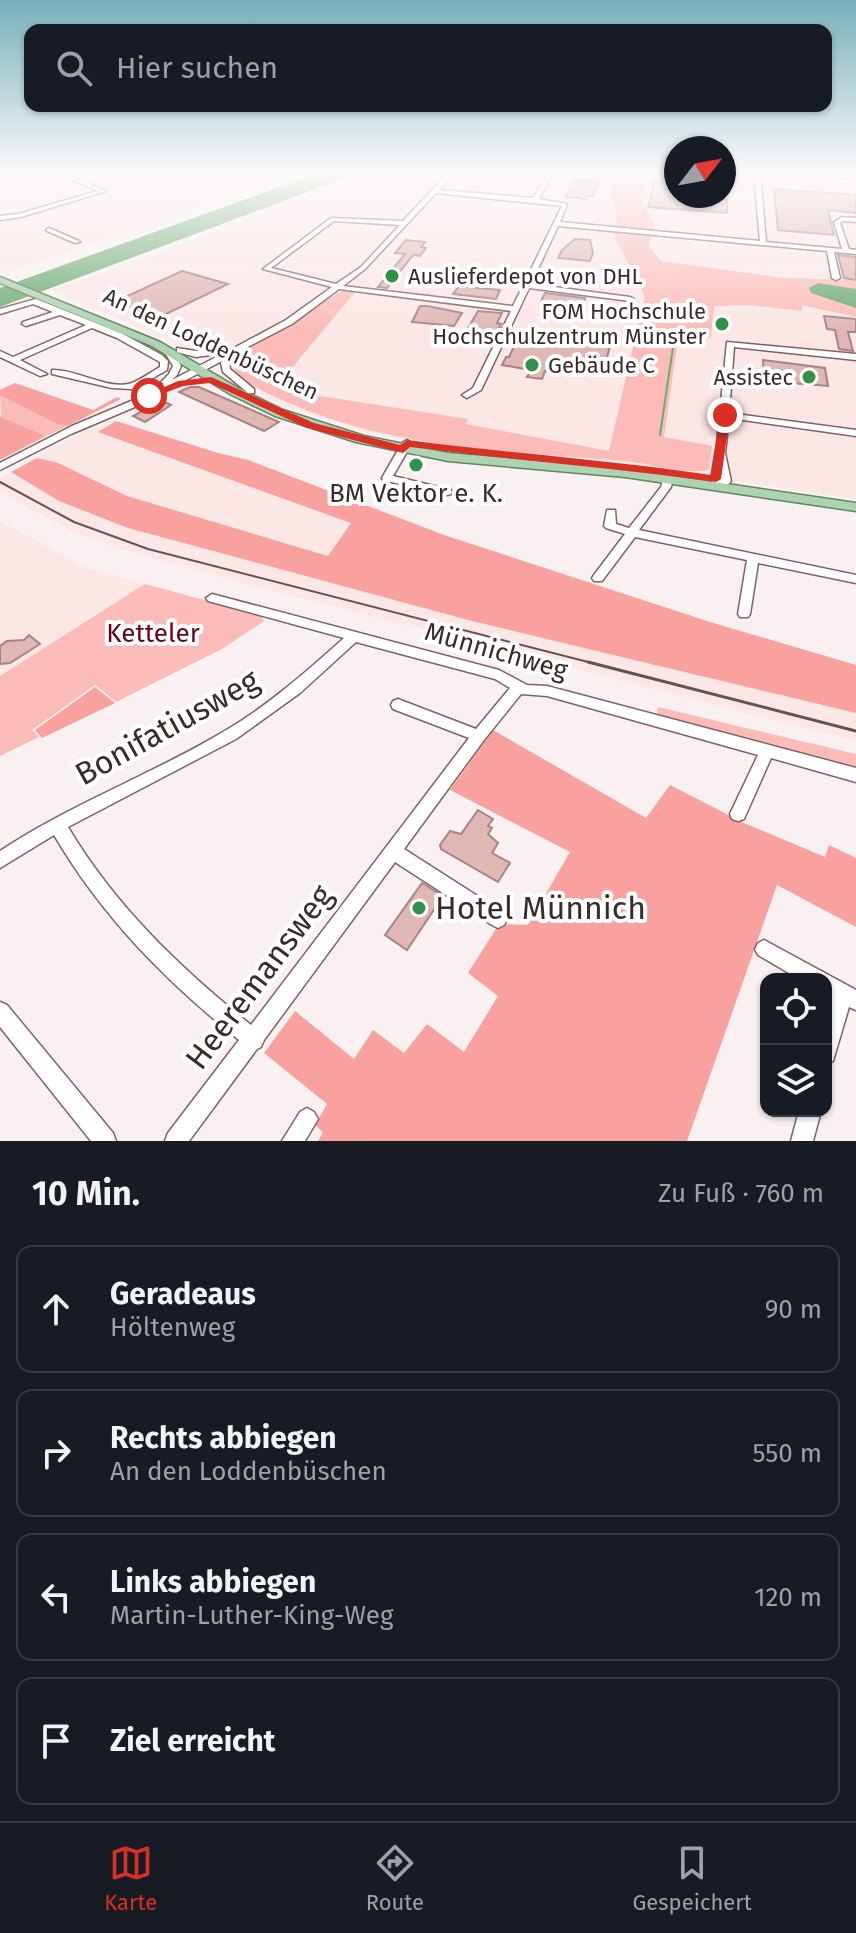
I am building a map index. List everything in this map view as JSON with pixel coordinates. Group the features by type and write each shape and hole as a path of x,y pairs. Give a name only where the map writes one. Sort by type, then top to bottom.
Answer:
{"main road":[{"name":"An den Loddenbüschen","path":"0,273 9,281 174,350 255,402 311,425 448,457 721,482 856,501"},
{"name":"An den Loddenbüschen","path":"201,367 305,415 405,446 605,463 856,507"}],"street":[{"path":"323,226 266,267 271,273 339,287 516,309"},
{"path":"0,467 292,319 339,287 403,226"},
{"path":"467,395 477,390 557,226"},
{"path":"582,226 856,252"},
{"path":"762,226 763,243"},
{"path":"838,226 846,251"},
{"path":"49,230 77,242"},
{"path":"830,250 836,278"},
{"path":"527,286 630,299"},
{"name":"An den Loddenbüschen","path":"0,312 32,301 120,336 164,361 162,370 133,386"},
{"path":"26,324 60,312"},
{"name":"An den Loddenbüschen","path":"13,360 92,325"},
{"path":"721,482 730,344 856,357"},
{"path":"166,384 177,369 174,350 196,354 230,352"},
{"path":"230,352 225,363 226,370 251,391"},
{"path":"0,354 43,374"},
{"path":"55,372 76,374 111,388 133,386 146,395"},
{"path":"166,384 201,380 221,383"},
{"path":"725,415 856,433"},
{"path":"405,446 387,478 447,492"},
{"path":"598,578 634,533 666,487 668,479"},
{"path":"611,512 610,526 634,533 856,579"},
{"path":"744,614 753,559"},
{"name":"Münnichweg","path":"212,598 499,675 519,687 547,691 856,775"},
{"name":"Bonifatiusweg","path":"0,860 57,824 249,724 302,685 354,636"},
{"name":"Heeremansweg","path":"176,1141 519,687"},
{"path":"398,705 479,736"},
{"path":"738,814 767,751"},
{"path":"57,824 80,867 119,918 156,955 254,1040"},
{"path":"393,851 498,919"},
{"path":"764,949 807,973"},
{"path":"828,1045 842,992"},
{"path":"0,1012 105,1141"},
{"path":"802,1141 808,1117"},
{"path":"293,1141 307,1119"}],"shaded area":[{"path":"0,226 145,226 9,272 0,269"},
{"path":"171,226 216,226 0,307 0,288"},
{"path":"227,226 856,226 856,499 632,465 460,449 369,432 290,408 171,340 50,290"},
{"path":"818,283 856,289 856,308 811,293 809,288"},
{"path":"15,383 93,410 117,397 121,399 68,426 57,424 0,395 0,390"},
{"path":"1,417 46,436 0,460"},
{"path":"116,421 248,460 444,535 710,622 856,665 856,713 472,621 128,528 59,501 11,472 37,458 58,463 127,496 328,556 351,523 98,432"},
{"path":"111,423 99,432 352,522 329,556 127,496 58,463 35,457 85,431"},
{"path":"11,472 59,501 128,528 472,621 856,713 856,741 121,549 71,531 0,492 0,479"},
{"path":"0,521 85,567 145,584 0,676"},
{"path":"95,687 115,703 42,738 35,730"},
{"path":"493,730 646,818 670,785 744,823 825,857 829,845 856,858 856,927 777,885 687,1141 318,1141 323,1132 315,1125 327,1104 264,1053 295,1011 354,1059 373,1030 404,1053 427,1024 464,1052 498,996 468,973 499,924 528,925 570,852 450,790"}],"green space":[{"path":"616,226 653,226 649,246 661,261 783,278 856,280 856,317 802,305 802,311 749,305 714,306 711,337 677,345 664,437 712,446 709,470 699,471 452,445 368,430 287,402 246,381 235,371 235,360 243,351 342,291 355,292 286,375 297,389 313,395 468,419 466,424 609,451 645,296 615,238"},
{"path":"0,395 57,424 68,426 46,436 1,417"},
{"name":"Ketteler","path":"145,584 260,615 264,621 222,649 116,702 95,685 32,730 39,737 0,756 0,676"},
{"path":"658,707 856,754 856,768 657,715"}],"building":[{"path":"778,226 832,226 834,235 778,230"},
{"path":"575,239 590,240 593,253 590,261 558,258"},
{"path":"406,240 425,242 421,247 426,248 420,256 413,255 387,288 378,287 405,254 395,253"},
{"path":"838,255 856,257 856,280 844,278"},
{"path":"182,271 228,284 160,317 114,302"},
{"path":"459,286 500,290 496,299 453,294"},
{"path":"545,293 585,298 582,306 541,301"},
{"path":"420,306 462,313 454,326 412,322"},
{"path":"478,311 502,313 497,323 501,324 493,340 463,337"},
{"path":"824,316 856,319 856,332 848,332 853,351 839,349 835,330 827,329"},
{"path":"519,336 610,346 605,365 556,359 552,373 545,371 542,379 527,377 531,370 502,365"},
{"path":"763,360 825,368 828,386 767,381"},
{"path":"199,387 279,422 264,431 179,392"},
{"path":"162,401 171,405 145,422 133,416"},
{"path":"29,635 40,644 10,663 0,664 0,646 7,641 24,640"},
{"path":"478,810 493,819 488,826 492,828 488,834 498,843 492,853 510,863 498,882 441,849 440,845 450,831 461,834"},
{"name":"Hotel Münnich","path":"422,883 443,896 407,950 385,935"}],"waterway":[{"path":"660,435 673,347 698,338"}],"railway":[{"path":"0,482 74,522 148,549 596,664"},
{"path":"588,662 856,731"}],"place":[{"name":"Auslieferdepot von DHL","path":"392,276"},
{"name":"FOM Hochschule Hochschulzentrum Münster","path":"722,324"},
{"name":"Gebäude C","path":"532,365"},
{"name":"Assistec","path":"809,377"},
{"name":"BM Vektor e. K.","path":"416,465"},
{"name":"Hotel Münnich","path":"419,908"}],"route":[{"path":"149,396 168,386 211,380 311,425 403,449 407,443 482,453 605,463 716,479 725,415"}]}
